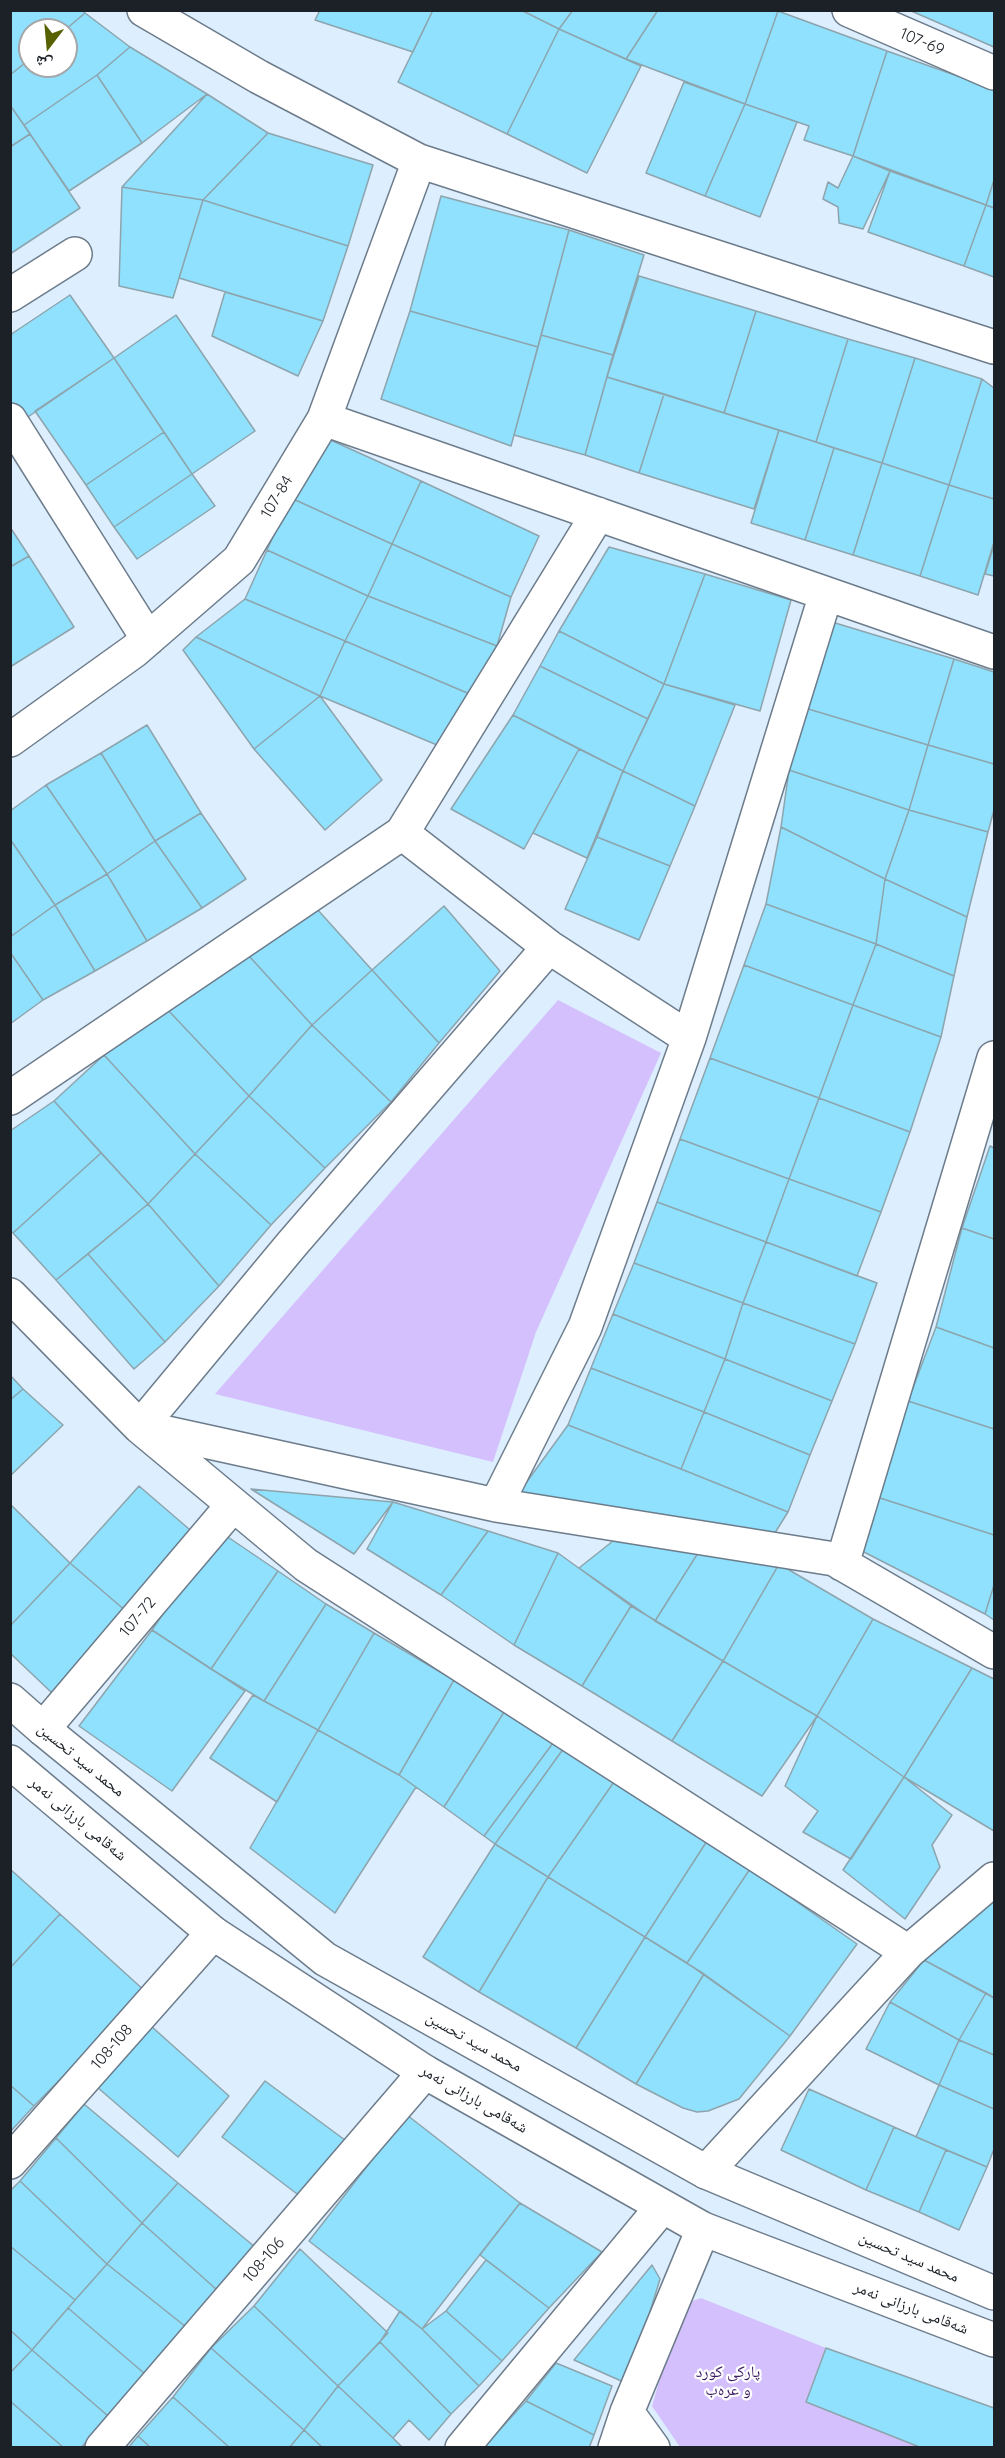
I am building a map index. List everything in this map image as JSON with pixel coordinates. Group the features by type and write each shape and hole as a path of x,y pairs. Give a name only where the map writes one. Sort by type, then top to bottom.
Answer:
{"street":[{"path":"144,10 259,77 419,161 994,347"},
{"name":"107-69","path":"849,10 994,73"},
{"name":"107-84","path":"10,740 148,639 239,560 324,419 419,161"},
{"path":"10,296 75,254"},
{"path":"324,419 994,652"},
{"path":"10,420 148,639"},
{"path":"10,1098 402,833 598,514"},
{"path":"496,1506 585,1326 689,1038 826,594"},
{"path":"402,833 549,947 689,1038"},
{"path":"140,1427 292,1244 549,947"},
{"path":"842,1564 994,1058"},
{"path":"10,1295 140,1427 306,1565 908,1952"},
{"path":"140,1427 496,1506 834,1559 994,1652"},
{"name":"107-72","path":"43,1729 233,1505"},
{"name":"محمد سید تحسین","path":"10,1700 325,1959 706,2172 994,2293"},
{"name":"شەقامی بارزانی نەمر","path":"12,1767 213,1933 425,2072 703,2229 994,2340"},
{"path":"706,2172 908,1952 994,1879"},
{"name":"108-108","path":"10,2162 213,1933"},
{"name":"108-106","path":"102,2448 425,2072"},
{"path":"462,2448 662,2207"},
{"path":"615,2448 627,2412 703,2229"},
{"path":"627,2412 653,2448"}],"green space":[{"path":"558,1000 661,1053 536,1332 493,1462 215,1394"},
{"name":"پاركی كورد و عرەب","path":"701,2298 826,2348 806,2402 922,2447 680,2447 652,2406 681,2305"}],"building":[{"path":"10,10 82,10 85,13 78,19 18,18 18,69 10,75"},
{"path":"320,10 433,10 413,52 315,20"},
{"path":"433,10 521,10 559,29 507,134 398,82"},
{"path":"521,10 573,10 559,29"},
{"path":"573,10 658,10 626,59 559,29"},
{"path":"658,10 778,11 745,104 626,59"},
{"path":"909,10 994,10 994,47"},
{"path":"778,11 887,51 853,156 804,140 809,126 745,104"},
{"path":"85,13 130,47 97,75 24,125 10,105 10,75 18,69 18,78 78,78 78,19"},
{"path":"559,29 641,66 587,173 507,134"},
{"path":"130,47 207,94 142,143 97,75"},
{"path":"887,51 994,89 994,180 986,205 853,156"},
{"path":"97,75 142,143 69,191 24,125"},
{"path":"684,82 745,104 705,196 646,173"},
{"path":"207,94 268,133 203,200 122,187"},
{"path":"745,104 797,122 760,217 705,196"},
{"path":"10,105 30,134 10,147"},
{"path":"268,133 373,165 348,246 203,200"},
{"path":"30,134 80,208 10,254 10,147"},
{"path":"853,156 890,171 863,229 839,223 838,207 823,199 828,182 838,188"},
{"path":"890,171 986,205 964,266 868,232"},
{"path":"994,180 994,208 986,205"},
{"path":"122,187 203,200 173,298 119,286"},
{"path":"441,196 569,230 538,347 410,311"},
{"path":"203,200 348,246 323,321 179,278"},
{"path":"986,205 994,208 994,277 964,266"},
{"path":"569,230 644,255 613,355 541,335"},
{"path":"639,276 756,311 724,413 607,377"},
{"path":"225,292 323,321 298,376 212,336"},
{"path":"70,295 114,358 22,421 10,405 10,335"},
{"path":"410,311 538,347 511,446 381,399"},
{"path":"756,311 848,339 816,442 724,413"},
{"path":"176,315 255,431 192,474 114,358"},
{"path":"541,335 613,355 585,455 514,435"},
{"path":"848,339 915,358 882,463 816,442"},
{"path":"114,358 164,432 86,485 35,411"},
{"path":"915,358 982,379 949,485 882,463"},
{"path":"607,377 664,394 639,473 585,455"},
{"path":"982,379 994,388 994,499 949,485"},
{"path":"664,394 779,430 754,509 639,473"},
{"path":"779,430 834,448 805,540 751,523"},
{"path":"164,432 192,474 114,527 86,485"},
{"path":"324,437 421,481 392,544 291,498"},
{"path":"834,448 882,463 853,555 805,540"},
{"path":"882,463 949,485 920,576 853,555"},
{"path":"192,474 215,506 137,559 114,527"},
{"path":"421,481 539,536 511,597 392,544"},
{"path":"949,485 994,499 994,542 978,595 920,576"},
{"path":"291,498 392,544 368,596 267,550"},
{"path":"10,527 29,556 10,567"},
{"path":"392,544 511,597 497,646 368,596"},
{"path":"994,545 994,576 985,574"},
{"path":"609,547 705,574 664,684 559,631"},
{"path":"267,550 368,596 345,641 245,599"},
{"path":"29,556 74,627 10,667 10,567"},
{"path":"705,574 791,600 760,711 664,684"},
{"path":"368,596 497,646 472,695 345,641"},
{"path":"245,599 345,641 320,696 196,637"},
{"path":"832,622 954,659 928,745 805,708"},
{"path":"559,631 664,684 648,719 540,666"},
{"path":"196,637 320,696 254,749 183,650"},
{"path":"345,641 472,695 437,745 320,696"},
{"path":"954,659 994,672 994,764 928,745"},
{"path":"540,666 648,719 623,771 513,715"},
{"path":"664,684 735,705 695,806 623,771"},
{"path":"320,696 382,780 325,830 254,749"},
{"path":"805,708 928,745 909,810 789,770"},
{"path":"513,715 579,749 524,849 451,809"},
{"path":"147,725 201,813 155,841 101,753"},
{"path":"928,745 994,764 994,810 988,832 909,810"},
{"path":"579,749 623,771 587,858 533,833"},
{"path":"101,753 155,841 107,874 46,785"},
{"path":"789,770 909,810 885,879 781,827"},
{"path":"623,771 695,806 670,866 597,837"},
{"path":"46,785 107,874 55,905 10,839 10,811"},
{"path":"909,810 988,832 967,917 885,879"},
{"path":"201,813 246,879 202,908 155,841"},
{"path":"781,827 885,879 876,944 766,904"},
{"path":"597,837 670,866 639,940 565,909"},
{"path":"10,839 55,905 10,937"},
{"path":"155,841 202,908 147,941 107,874"},
{"path":"107,874 147,941 95,971 55,905"},
{"path":"885,879 967,917 954,976 876,944"},
{"path":"766,904 876,944 853,1005 744,965"},
{"path":"55,905 95,971 43,1000 10,952 10,937"},
{"path":"444,906 500,971 439,1043 372,970"},
{"path":"317,909 372,970 312,1025 249,956"},
{"path":"876,944 954,976 941,1037 853,1005"},
{"path":"10,952 43,1000 10,1024"},
{"path":"249,956 312,1025 249,1096 167,1009"},
{"path":"744,965 853,1005 819,1098 710,1058"},
{"path":"372,970 439,1043 391,1102 312,1025"},
{"path":"853,1005 941,1037 910,1132 819,1098"},
{"path":"167,1009 249,1096 195,1154 104,1055"},
{"path":"312,1025 391,1102 325,1168 249,1096"},
{"path":"104,1055 195,1154 148,1204 54,1101"},
{"path":"710,1058 819,1098 789,1179 680,1139"},
{"path":"249,1096 325,1168 271,1225 195,1154"},
{"path":"819,1098 910,1132 881,1212 789,1179"},
{"path":"54,1101 101,1153 13,1233 10,1230 10,1131"},
{"path":"680,1139 789,1179 766,1242 657,1202"},
{"path":"990,1146 994,1148 994,1239 962,1228"},
{"path":"101,1153 148,1204 56,1280 13,1233"},
{"path":"195,1154 271,1225 219,1286 148,1204"},
{"path":"789,1179 881,1212 857,1276 766,1242"},
{"path":"657,1202 766,1242 743,1303 634,1263"},
{"path":"148,1204 219,1286 165,1342 88,1254"},
{"path":"962,1228 994,1239 994,1348 936,1327"},
{"path":"766,1242 877,1283 855,1344 743,1303"},
{"path":"88,1254 165,1342 134,1369 56,1280"},
{"path":"634,1263 743,1303 725,1359 613,1314"},
{"path":"743,1303 855,1344 832,1401 725,1359"},
{"path":"613,1314 725,1359 704,1412 591,1368"},
{"path":"936,1327 994,1348 994,1429 908,1401"},
{"path":"725,1359 832,1401 810,1455 704,1412"},
{"path":"591,1368 704,1412 681,1469 568,1425"},
{"path":"10,1375 23,1389 10,1400"},
{"path":"23,1389 63,1425 10,1476 10,1400"},
{"path":"908,1401 994,1429 994,1535 877,1497"},
{"path":"704,1412 810,1455 788,1512 681,1469"},
{"path":"568,1425 788,1512 773,1536 518,1494"},
{"path":"139,1486 196,1535 127,1612 70,1563"},
{"path":"251,1489 393,1502 354,1554"},
{"path":"877,1497 994,1535 994,1585 985,1614 860,1550"},
{"path":"393,1502 488,1531 441,1595 367,1549"},
{"path":"10,1504 70,1563 10,1626"},
{"path":"219,1531 278,1571 211,1669 152,1630"},
{"path":"488,1531 558,1553 514,1645 441,1595"},
{"path":"618,1537 698,1553 655,1621 579,1568"},
{"path":"558,1553 631,1606 582,1686 514,1645"},
{"path":"698,1553 779,1564 723,1661 655,1621"},
{"path":"70,1563 127,1612 52,1693 10,1653 10,1626"},
{"path":"779,1564 873,1619 817,1716 723,1661"},
{"path":"278,1571 326,1604 264,1701 211,1669"},
{"path":"994,1585 994,1620 985,1614"},
{"path":"326,1604 374,1633 318,1730 264,1701"},
{"path":"631,1606 723,1661 672,1741 582,1686"},
{"path":"873,1619 972,1668 904,1777 817,1716"},
{"path":"152,1630 245,1691 172,1791 79,1726"},
{"path":"374,1633 454,1680 399,1775 318,1730"},
{"path":"723,1661 817,1716 762,1796 672,1741"},
{"path":"972,1668 994,1679 994,1831 904,1777"},
{"path":"454,1680 506,1709 444,1807 399,1775"},
{"path":"253,1695 318,1730 277,1802 210,1758"},
{"path":"506,1709 556,1739 484,1836 444,1807"},
{"path":"817,1716 904,1777 851,1859 803,1832 818,1811 785,1786"},
{"path":"318,1730 399,1775 416,1787 335,1913 250,1848"},
{"path":"556,1739 566,1745 495,1844 484,1836"},
{"path":"566,1745 616,1779 548,1877 495,1844"},
{"path":"904,1777 952,1815 932,1845 940,1867 905,1919 843,1870"},
{"path":"616,1779 707,1841 645,1937 548,1877"},
{"path":"707,1841 750,1869 687,1963 645,1937"},
{"path":"495,1844 548,1877 479,1992 423,1957"},
{"path":"10,1869 60,1914 10,1968"},
{"path":"750,1869 857,1944 790,2036 687,1963"},
{"path":"548,1877 645,1937 576,2048 479,1992"},
{"path":"994,1896 994,1998 924,1960"},
{"path":"60,1914 146,1992 34,2106 10,2085 10,1968"},
{"path":"645,1937 704,1974 636,2084 576,2048"},
{"path":"924,1960 986,1993 959,2040 890,2002"},
{"path":"704,1974 790,2036 739,2099 708,2111 697,2112 683,2108 636,2084"},
{"path":"986,1993 994,1998 994,2055 959,2040"},
{"path":"890,2002 959,2040 939,2085 866,2049"},
{"path":"151,2026 229,2096 178,2157 97,2087"},
{"path":"959,2040 994,2055 994,2109 939,2085"},
{"path":"265,2081 349,2143 305,2200 222,2137"},
{"path":"10,2085 34,2106 10,2132"},
{"path":"939,2085 994,2109 994,2149 987,2167 916,2137"},
{"path":"809,2089 894,2127 866,2190 781,2150"},
{"path":"84,2104 178,2183 142,2223 56,2138"},
{"path":"407,2115 520,2203 422,2329 309,2241"},
{"path":"894,2127 946,2150 919,2212 866,2190"},
{"path":"56,2138 142,2223 107,2264 20,2181"},
{"path":"946,2150 987,2167 959,2230 919,2212"},
{"path":"20,2181 107,2264 75,2300 10,2246 10,2191"},
{"path":"178,2183 255,2247 217,2290 142,2223"},
{"path":"520,2203 602,2252 549,2308 480,2255"},
{"path":"142,2223 217,2290 186,2327 107,2264"},
{"path":"10,2246 75,2300 32,2350 10,2330"},
{"path":"300,2249 388,2333 338,2386 254,2306"},
{"path":"486,2260 549,2308 502,2361 446,2311"},
{"path":"107,2264 186,2327 145,2374 68,2308"},
{"path":"652,2265 660,2279 628,2384 574,2360"},
{"path":"254,2306 338,2386 304,2430 211,2348"},
{"path":"68,2308 145,2374 108,2416 32,2350"},
{"path":"400,2311 422,2329 479,2386 451,2414 380,2342"},
{"path":"446,2311 502,2361 479,2386 422,2329"},
{"path":"10,2330 32,2350 10,2373"},
{"path":"380,2342 451,2414 429,2440 409,2420 393,2438 338,2386"},
{"path":"211,2348 304,2430 289,2448 230,2448 173,2397"},
{"path":"826,2348 994,2408 994,2448 922,2448 806,2402"},
{"path":"32,2350 108,2416 81,2448 64,2448 10,2401 10,2373"},
{"path":"556,2363 612,2386 594,2435 526,2401"},
{"path":"338,2386 403,2448 323,2448 304,2430"},
{"path":"173,2397 230,2448 151,2448 138,2436"},
{"path":"10,2401 64,2448 10,2448"},
{"path":"526,2401 594,2435 589,2448 483,2448"},
{"path":"304,2430 323,2448 289,2448"},
{"path":"138,2436 151,2448 128,2448"}]}
